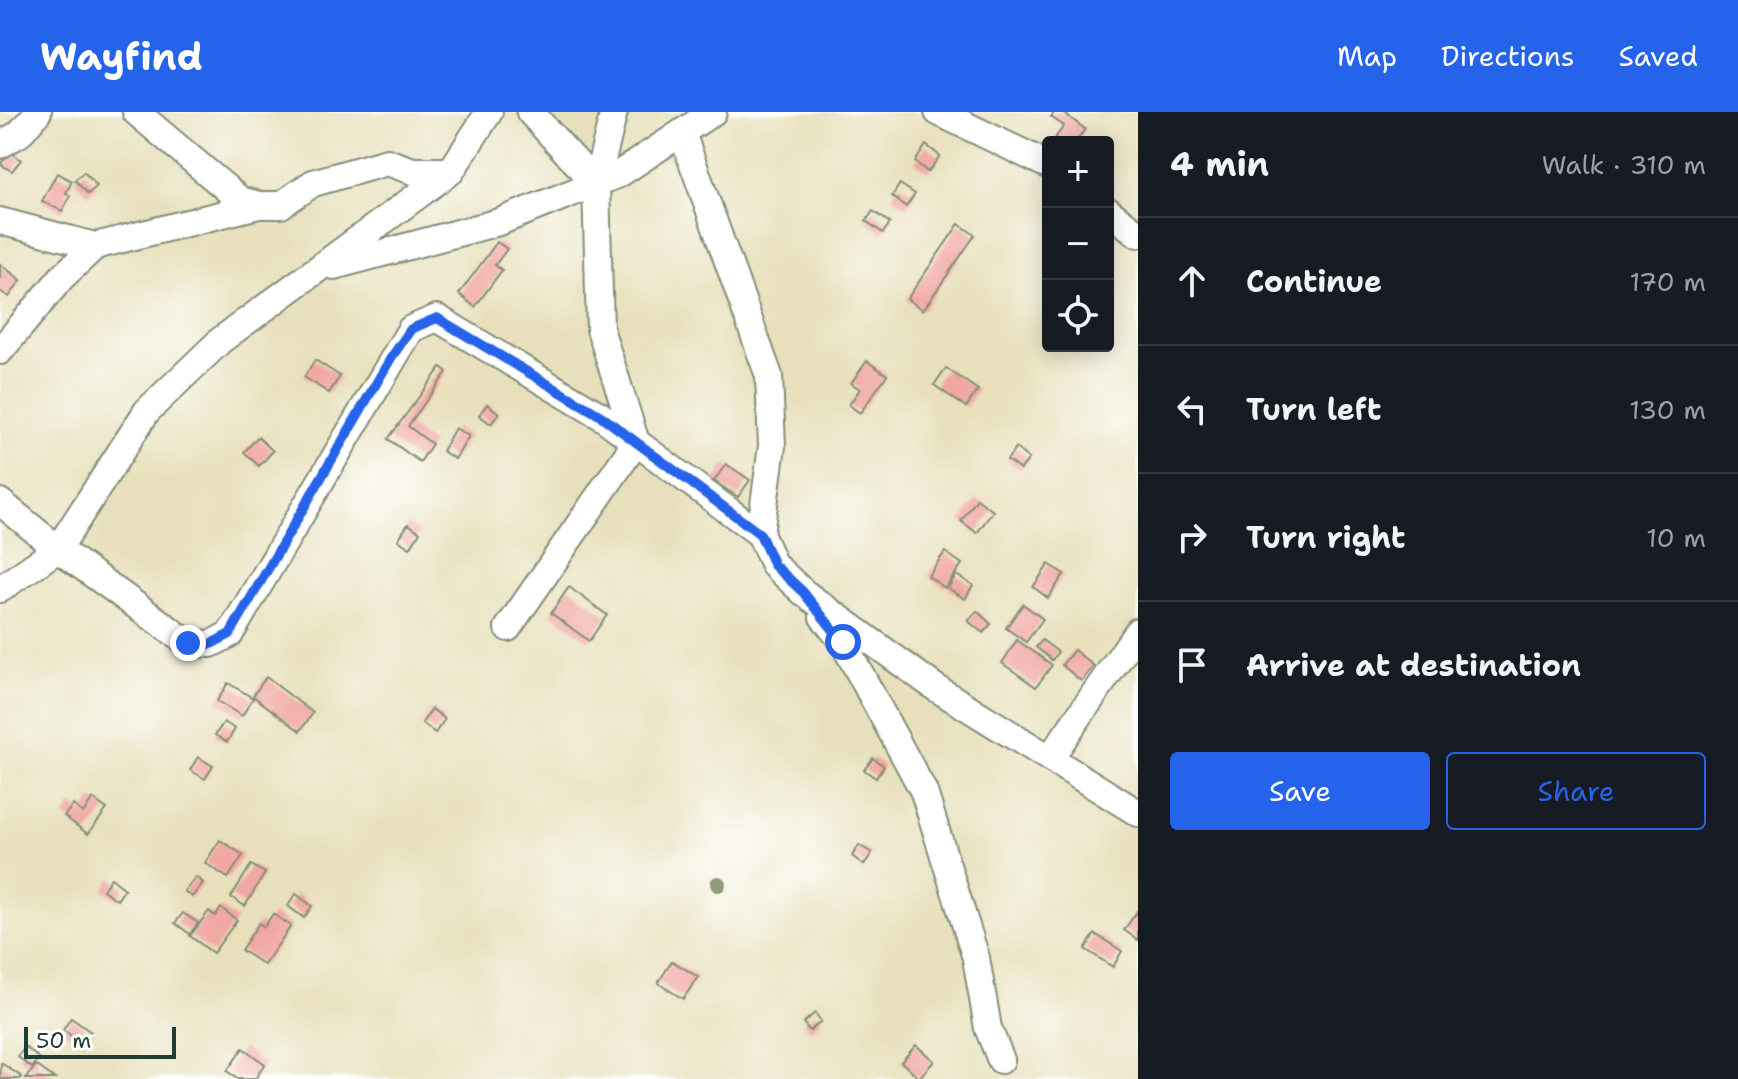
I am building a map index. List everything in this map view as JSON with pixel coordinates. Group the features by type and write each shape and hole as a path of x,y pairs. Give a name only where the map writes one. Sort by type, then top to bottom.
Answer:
{"street":[{"path":"0,145 19,134 38,112"},
{"path":"136,112 240,200 259,205"},
{"path":"0,589 58,549 147,411 221,340 322,269 451,171 489,112"},
{"path":"530,112 596,184"},
{"path":"614,112 596,184 600,329 636,442"},
{"path":"322,269 499,222 596,184 619,174 713,112"},
{"path":"938,112 1042,162"},
{"path":"682,133 769,376 772,446 760,534"},
{"path":"0,221 95,246 259,205 281,205 313,183 387,162 413,171 451,171"},
{"path":"0,351 62,277 95,246"},
{"path":"0,502 58,549 188,643 211,644 230,634 411,329 437,318 601,416 760,534 774,565 803,592 936,688 1138,813"},
{"path":"508,628 636,442"},
{"path":"803,592 843,642 924,792 976,958 988,1028 1001,1060"},
{"path":"1050,758 1138,631"}],"building":[{"path":"1055,112 1062,112 1085,129 1080,136 1056,136 1064,126 1051,117"},
{"path":"926,145 940,156 928,172 915,162"},
{"path":"11,152 21,160 12,171 0,164"},
{"path":"84,172 97,186 88,194 75,180"},
{"path":"57,173 72,181 66,193 70,196 62,211 42,201"},
{"path":"900,184 915,194 906,207 892,196"},
{"path":"873,211 890,223 883,233 866,221"},
{"path":"959,224 975,235 923,310 907,299"},
{"path":"497,242 507,249 495,265 502,270 475,307 459,294"},
{"path":"0,264 21,280 9,297 0,291"},
{"path":"315,360 340,376 329,393 304,377"},
{"path":"867,361 887,375 860,413 849,405 860,389 851,383"},
{"path":"441,367 447,372 408,426 432,444 420,462 388,439"},
{"path":"946,368 978,390 966,407 934,385"},
{"path":"487,404 499,413 491,424 479,415"},
{"path":"455,428 469,436 455,459 442,451"},
{"path":"258,437 273,451 259,466 244,452"},
{"path":"1016,448 1029,459 1020,470 1007,460"},
{"path":"726,464 750,480 738,497 714,481"},
{"path":"977,499 993,511 977,533 961,521"},
{"path":"408,524 420,532 410,548 398,540"},
{"path":"945,552 962,564 945,588 928,576"},
{"path":"1049,564 1064,574 1048,598 1033,587"},
{"path":"956,575 973,585 965,599 948,588"},
{"path":"569,587 607,615 589,641 551,613"},
{"path":"1023,604 1043,619 1026,642 1006,628"},
{"path":"977,611 991,624 983,633 968,621"},
{"path":"1017,640 1052,665 1036,687 1002,663"},
{"path":"1042,640 1058,652 1052,660 1036,647"},
{"path":"1074,650 1094,666 1081,681 1062,665"},
{"path":"266,677 313,713 300,731 253,696"},
{"path":"228,683 253,698 242,716 217,701"},
{"path":"432,709 445,719 435,733 422,723"},
{"path":"224,722 235,729 227,742 215,735"},
{"path":"198,757 213,766 205,779 190,770"},
{"path":"873,758 884,766 876,778 864,770"},
{"path":"93,799 107,809 88,834 64,816 73,805 83,813"},
{"path":"220,840 243,855 228,878 205,863"},
{"path":"859,845 872,853 864,865 852,856"},
{"path":"251,865 265,873 245,906 231,897"},
{"path":"196,877 203,883 192,897 184,891"},
{"path":"111,878 125,889 117,900 103,890"},
{"path":"296,894 312,906 304,918 288,906"},
{"path":"221,908 237,920 213,953 190,936 209,911 215,916"},
{"path":"1138,910 1138,940 1124,930"},
{"path":"183,913 198,923 190,934 175,923"},
{"path":"273,914 291,926 264,965 241,950 259,923 264,927"},
{"path":"1095,934 1122,951 1113,967 1085,949"},
{"path":"672,961 698,977 683,999 658,983"},
{"path":"815,1013 821,1021 810,1031 803,1023"},
{"path":"71,1018 91,1032 83,1044 63,1030"},
{"path":"916,1045 934,1061 919,1078 901,1062"},
{"path":"25,1047 39,1058 32,1068 18,1057"},
{"path":"243,1048 265,1064 255,1079 237,1079 227,1071"},
{"path":"1,1063 22,1077 0,1079"},
{"path":"36,1065 55,1079 26,1079"}],"route":[{"path":"188,643 211,644 230,634 391,358 411,329 437,318 601,416 760,534 774,565 803,592 843,642"}]}
